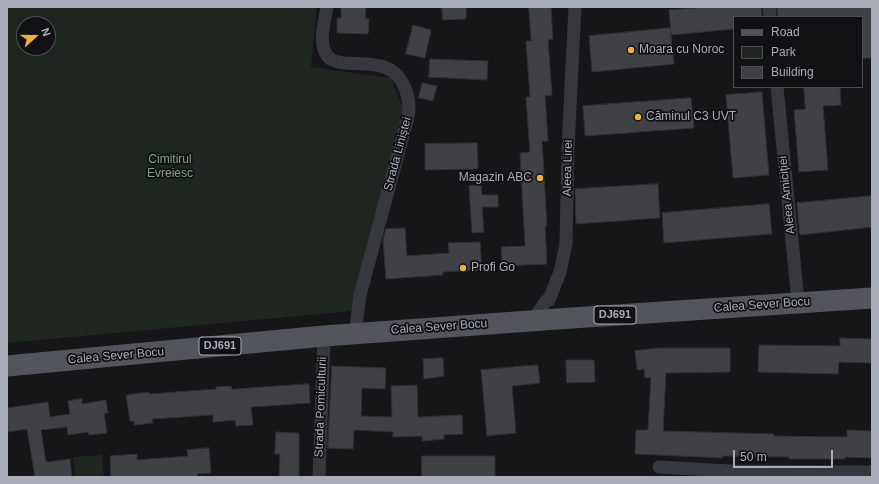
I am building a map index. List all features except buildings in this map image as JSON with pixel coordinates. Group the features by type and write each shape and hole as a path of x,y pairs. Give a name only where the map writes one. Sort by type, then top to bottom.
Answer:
{"main road":[{"name":"Calea Sever Bocu","path":"7,366 324,336 533,320 872,298"}],"street":[{"name":"Strada Liniștei","path":"327,7 323,46 328,58 336,62 380,65 389,68 397,74 402,82 409,103 408,117 360,295 355,334"},
{"name":"Aleea Lirei","path":"533,320 546,301 549,300 560,272 566,244 568,148 575,7"},
{"name":"Aleea Amiciției","path":"777,88 798,302"},
{"name":"Strada Pomiculturii","path":"319,477 324,336"},
{"path":"659,467 730,470 872,472"}],"green space":[{"name":"Cimitirul Evreiesc","path":"7,7 317,7 311,67 391,78 404,111 352,311 7,343"},
{"path":"102,455 104,477 75,477 73,457"}],"place":[{"name":"Moara cu Noroc","path":"631,50"},
{"name":"Căminul C3 UVT","path":"638,117"},
{"name":"Magazin ABC","path":"540,178"},
{"name":"Profi Go","path":"463,268"}]}
